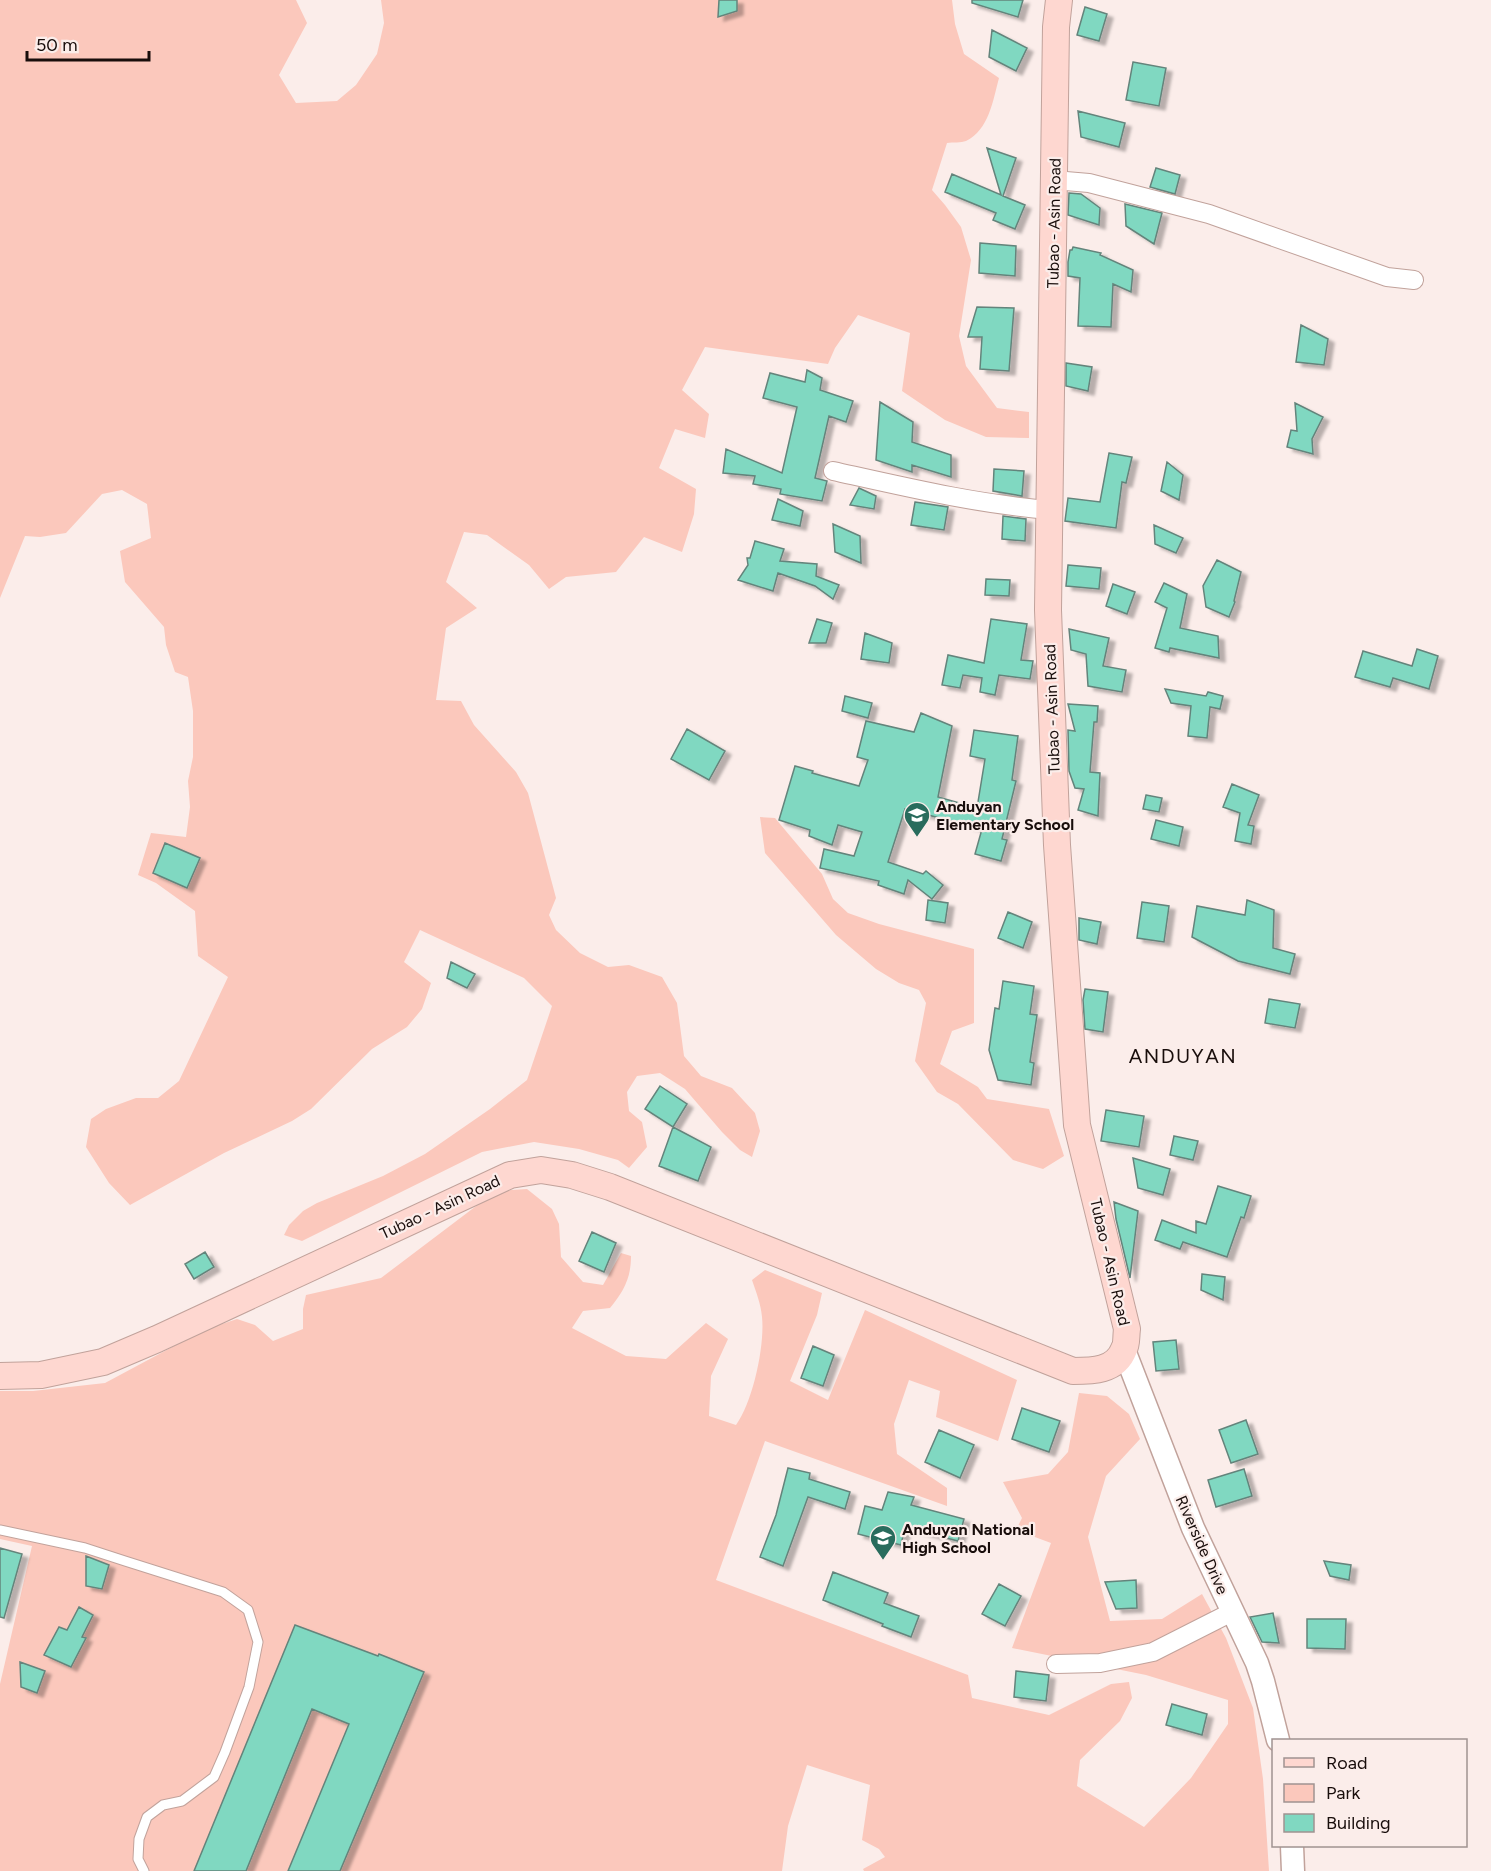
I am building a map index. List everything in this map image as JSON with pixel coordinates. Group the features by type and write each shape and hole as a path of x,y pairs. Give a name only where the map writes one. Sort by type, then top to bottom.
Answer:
{"main road":[{"name":"Tubao - Asin Road","path":"0,1380 40,1375 103,1362 510,1174 541,1170 572,1175 610,1187 1073,1371 1096,1371 1114,1364 1124,1350 1127,1329 1077,1125 1057,845 1048,610 1056,27 1059,0"}],"street":[{"path":"1054,180 1089,183 1186,208 1388,277 1414,280"},
{"path":"833,471 993,505 1050,510"},
{"name":"Riverside Drive","path":"1124,1350 1158,1435 1171,1475 1263,1681 1278,1739"},
{"path":"1056,1664 1100,1663 1153,1652 1232,1612"},
{"path":"1292,1847 1293,1871"}],"lane":[{"path":"0,1530 85,1548 223,1592 248,1610 258,1642 249,1688 225,1752 214,1777 182,1801 163,1805 147,1817 139,1839 138,1859 144,1871"}],"green space":[{"path":"0,0 296,0 307,23 279,75 296,103 337,101 356,85 377,54 384,23 381,0 952,0 955,24 964,54 999,78 989,114 980,130 966,141 947,143 932,190 961,227 971,260 959,336 966,366 997,408 1029,412 1029,438 986,437 945,420 902,391 910,333 858,315 835,348 828,364 705,347 682,390 709,414 705,438 675,429 659,468 696,489 694,514 682,552 644,537 616,572 566,577 549,589 529,565 487,535 464,532 446,582 477,608 446,628 436,700 461,701 474,725 516,772 528,793 556,898 549,915 556,930 580,953 608,967 629,965 662,977 677,1003 684,1056 701,1076 732,1088 755,1113 760,1131 752,1157 740,1150 722,1132 685,1089 660,1073 637,1076 627,1092 629,1111 642,1122 647,1147 629,1168 618,1160 579,1149 534,1142 482,1152 302,1241 284,1235 289,1225 303,1211 383,1176 425,1154 527,1080 552,1006 524,978 420,930 404,962 431,983 422,1009 407,1027 372,1049 311,1109 292,1121 224,1153 130,1205 109,1183 86,1147 91,1119 106,1109 136,1098 158,1098 179,1081 228,977 198,956 195,911 156,883 138,875 151,833 186,837 190,807 188,781 193,757 193,711 188,677 175,672 166,645 164,627 125,582 120,551 151,538 147,504 122,490 102,494 66,533 40,537 25,536 0,598"},
{"path":"760,817 775,818 822,874 833,899 848,913 879,924 974,949 974,1023 952,1031 940,1064 978,1087 987,1099 1049,1109 1064,1156 1043,1169 1013,1160 958,1104 937,1092 915,1061 926,1003 919,990 899,983 876,969 836,935 765,853"},
{"path":"527,1189 552,1209 559,1224 561,1257 583,1282 603,1285 621,1253 631,1256 626,1284 610,1308 583,1311 572,1328 626,1356 666,1359 706,1323 728,1339 711,1376 709,1416 736,1425 748,1402 762,1342 761,1307 752,1280 765,1270 822,1293 817,1315 790,1381 828,1400 865,1310 1017,1380 998,1441 936,1417 940,1391 909,1380 894,1424 897,1454 947,1488 947,1506 765,1441 716,1580 968,1675 972,1698 1049,1715 1111,1684 1129,1682 1132,1698 1120,1721 1080,1760 1077,1786 1144,1827 1191,1778 1228,1724 1228,1700 1146,1675 1012,1648 1051,1543 1016,1530 1022,1518 1003,1482 1048,1474 1068,1452 1079,1393 1107,1396 1129,1414 1140,1439 1106,1476 1088,1537 1110,1621 1162,1619 1202,1594 1226,1638 1253,1708 1263,1779 1269,1871 864,1871 863,1869 885,1857 879,1849 862,1840 870,1785 807,1765 788,1826 782,1871 0,1871 0,1684 32,1546 0,1539 0,1391 33,1391 105,1383 204,1330 237,1319 255,1325 273,1341 303,1329 306,1295 381,1278 496,1191"}],"building":[{"path":"719,0 737,0 737,11 718,17"},
{"path":"972,0 1023,0 1018,17 972,3"},
{"path":"1085,7 1107,14 1099,41 1077,35"},
{"path":"992,30 1027,48 1016,71 989,57"},
{"path":"1133,62 1166,68 1159,106 1126,100"},
{"path":"1078,111 1125,123 1119,147 1081,137"},
{"path":"987,148 1016,158 1003,196 1025,205 1015,229 993,220 996,213 945,192 952,174 1001,195"},
{"path":"1156,168 1180,175 1175,194 1150,187"},
{"path":"1069,193 1081,194 1100,208 1099,225 1068,215"},
{"path":"1125,204 1162,213 1154,244 1126,226"},
{"path":"980,243 1016,246 1015,276 979,273"},
{"path":"1073,247 1101,253 1100,255 1133,270 1131,292 1113,284 1111,327 1078,326 1080,278 1068,276 1070,250"},
{"path":"977,307 1014,308 1009,371 980,369 982,337 968,337"},
{"path":"1301,325 1328,339 1324,365 1296,362"},
{"path":"1066,363 1092,367 1088,391 1066,386"},
{"path":"807,370 822,378 820,390 853,401 846,422 829,416 815,478 827,481 822,501 780,494 781,489 753,484 755,476 723,473 726,449 782,473 797,407 763,398 770,373 805,382"},
{"path":"880,402 913,422 912,442 951,455 951,477 912,465 912,472 876,460"},
{"path":"1295,403 1323,417 1312,439 1313,454 1287,447 1291,430 1297,431"},
{"path":"1109,453 1132,457 1126,483 1122,482 1116,528 1065,521 1068,498 1100,502"},
{"path":"1167,462 1183,475 1179,500 1161,491"},
{"path":"994,469 1024,471 1022,496 993,491"},
{"path":"859,488 876,496 874,509 850,505"},
{"path":"778,499 803,511 800,526 772,520"},
{"path":"915,502 948,507 944,530 911,525"},
{"path":"1003,516 1026,519 1025,541 1002,539"},
{"path":"833,524 860,536 861,563 835,552"},
{"path":"1154,525 1183,538 1176,553 1155,544"},
{"path":"755,541 784,549 780,561 817,564 816,576 839,585 833,599 815,586 778,573 773,591 738,580 748,565 747,558 750,558"},
{"path":"1217,560 1241,572 1235,602 1229,617 1206,607 1203,586"},
{"path":"1068,565 1101,568 1099,589 1066,586"},
{"path":"986,579 1010,580 1009,596 985,595"},
{"path":"1164,583 1187,594 1180,628 1218,636 1219,658 1170,648 1169,652 1155,648 1167,608 1155,602"},
{"path":"1113,584 1135,592 1127,614 1106,606"},
{"path":"817,619 832,623 826,643 809,643"},
{"path":"991,619 1027,624 1021,660 1033,661 1030,679 999,675 995,695 980,692 982,678 963,675 960,688 942,685 948,655 984,663"},
{"path":"1069,629 1109,638 1103,666 1126,670 1122,692 1088,686 1086,654 1071,650"},
{"path":"865,633 892,643 889,663 861,659"},
{"path":"1417,649 1438,656 1429,689 1393,678 1390,687 1355,677 1363,651 1412,666"},
{"path":"1165,689 1206,696 1208,692 1223,696 1220,709 1210,707 1207,738 1188,736 1191,706 1171,703"},
{"path":"845,696 872,703 868,718 842,711"},
{"path":"1068,704 1098,706 1097,722 1094,722 1090,772 1100,773 1098,816 1078,810 1084,789 1075,788 1069,771 1068,730 1075,731"},
{"path":"921,713 952,726 938,797 977,808 985,759 970,756 974,730 1018,736 1012,780 1016,781 1002,839 1007,840 1001,861 975,854 982,829 905,809 888,862 923,874 926,871 943,885 932,899 908,880 904,894 878,885 879,881 820,868 824,849 854,856 862,832 838,825 832,845 809,836 810,830 779,820 795,766 859,786 868,760 857,757 866,721 914,732"},
{"path":"687,729 725,751 709,780 671,759"},
{"path":"1232,784 1259,795 1248,825 1254,826 1251,844 1235,841 1240,813 1223,807"},
{"path":"1146,795 1162,798 1159,812 1143,809"},
{"path":"1156,820 1183,827 1179,846 1151,839"},
{"path":"165,843 200,858 187,888 153,873"},
{"path":"928,900 948,903 945,923 926,920"},
{"path":"1247,900 1274,910 1273,948 1295,954 1290,974 1238,961 1192,937 1197,906 1245,915"},
{"path":"1142,902 1169,906 1164,942 1137,938"},
{"path":"1008,912 1032,922 1023,948 998,938"},
{"path":"1079,918 1101,922 1097,944 1079,940"},
{"path":"451,962 475,974 467,988 447,978"},
{"path":"1003,981 1034,986 1030,1014 1037,1015 1030,1062 1034,1063 1031,1085 998,1080 989,1050 995,1008 999,1009"},
{"path":"1085,989 1108,992 1103,1032 1085,1029 1083,1000"},
{"path":"1269,999 1300,1004 1295,1028 1265,1023"},
{"path":"660,1086 687,1104 673,1127 645,1109"},
{"path":"1106,1110 1144,1116 1139,1147 1101,1141"},
{"path":"673,1127 711,1147 698,1181 659,1166"},
{"path":"1174,1136 1198,1141 1193,1160 1170,1155"},
{"path":"1133,1158 1170,1169 1163,1195 1138,1188"},
{"path":"1218,1186 1251,1196 1227,1257 1183,1242 1180,1249 1155,1240 1162,1220 1196,1233 1196,1221 1206,1224"},
{"path":"1114,1202 1138,1211 1130,1278 1116,1219"},
{"path":"592,1232 616,1243 604,1272 579,1261"},
{"path":"205,1252 214,1267 194,1279 185,1264"},
{"path":"1202,1274 1225,1277 1223,1300 1201,1290"},
{"path":"1176,1340 1179,1369 1156,1371 1153,1342"},
{"path":"813,1346 834,1355 823,1386 801,1378"},
{"path":"1022,1408 1060,1421 1049,1452 1012,1439"},
{"path":"1246,1420 1258,1454 1231,1463 1219,1430"},
{"path":"939,1430 974,1445 960,1478 925,1462"},
{"path":"788,1468 810,1473 809,1479 850,1492 845,1509 808,1497 783,1566 760,1557 776,1515"},
{"path":"1244,1469 1252,1496 1216,1507 1208,1480"},
{"path":"888,1492 914,1497 911,1505 964,1519 958,1541 905,1527 901,1545 858,1534 865,1506 882,1510"},
{"path":"0,1548 22,1554 4,1618 0,1617"},
{"path":"86,1556 109,1565 102,1589 86,1586"},
{"path":"1324,1561 1351,1565 1349,1580 1330,1576"},
{"path":"833,1572 888,1593 884,1603 919,1616 911,1637 823,1600"},
{"path":"1136,1580 1137,1608 1116,1609 1105,1582"},
{"path":"999,1584 1021,1596 1005,1626 982,1614"},
{"path":"79,1607 93,1615 82,1637 86,1638 71,1667 44,1655 59,1627 67,1630"},
{"path":"1273,1613 1279,1643 1262,1642 1250,1617"},
{"path":"1307,1619 1346,1619 1345,1649 1307,1648"},
{"path":"295,1625 424,1672 340,1871 288,1871 349,1724 312,1709 246,1871 194,1871"},
{"path":"20,1662 45,1671 37,1693 21,1687"},
{"path":"1016,1671 1049,1675 1046,1701 1014,1697"},
{"path":"1172,1704 1207,1714 1202,1735 1166,1725"}],"place":[{"name":"Anduyan Elementary School","path":"917,838"},
{"name":"Anduyan National High School","path":"883,1561"}],"district":[{"name":"ANDUYAN","path":"1183,1056"}]}
